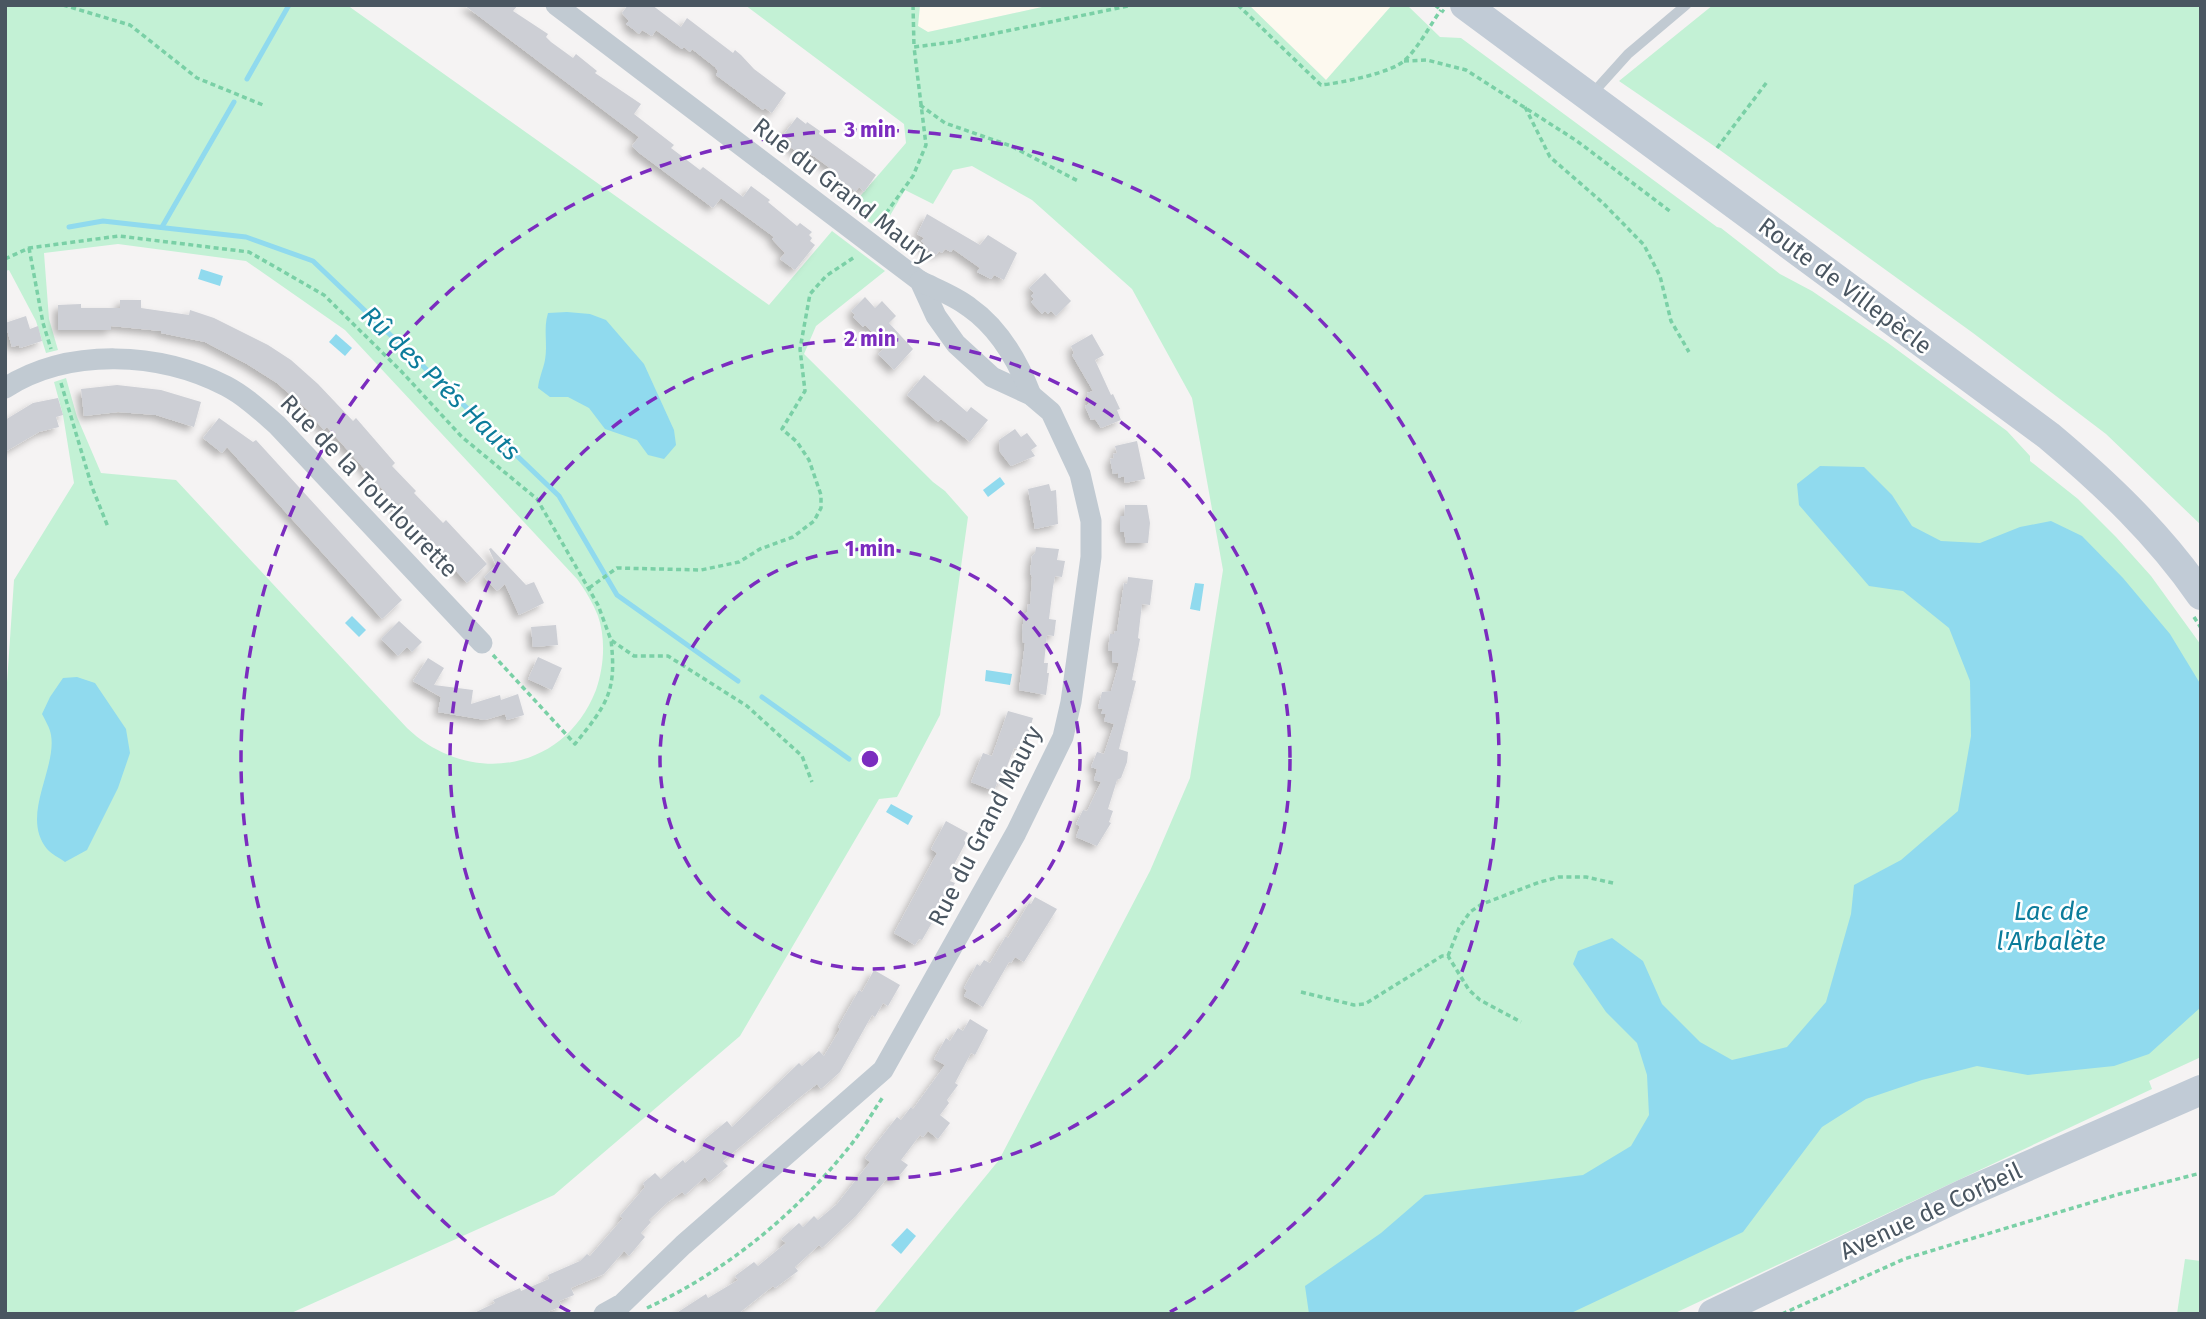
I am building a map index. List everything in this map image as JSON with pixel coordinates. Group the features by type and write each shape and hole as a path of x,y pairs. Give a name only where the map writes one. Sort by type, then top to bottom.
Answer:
{"main road":[{"name":"Route de Villepècle","path":"1465,5 2049,436 2103,482 2140,521 2201,595"},
{"name":"Avenue de Corbeil","path":"1713,1314 1964,1194 2201,1090"},
{"name":"Avenue de Corbeil","path":"2151,1114 2201,1100"}],"street":[{"name":"Rue du Grand Maury","path":"556,5 920,281 936,316 956,344 992,377 1031,395 1051,412 1080,474 1091,522 1091,557 1072,702 1062,737 1016,833 883,1070 683,1245 622,1304 604,1314"},
{"path":"920,281 969,307 1002,339 1022,371 1031,395"},
{"name":"Rue de la Tourlourette","path":"5,388 34,374 57,367 119,358 157,362 194,371 236,392 277,425 482,643"}],"lane":[{"path":"1589,97 1629,54 1686,5"}],"path":[{"path":"63,5 130,25 197,78 263,105"},
{"path":"589,589 617,568 701,570 739,562 760,549 793,537 814,521 821,508 817,483 809,460 797,442 782,429 805,391 800,349 810,294 826,276 856,256 913,176 926,145 914,47 914,5"},
{"path":"914,47 953,42 1133,5"},
{"path":"1238,5 1321,85 1344,83 1404,61 1427,60 1466,70 1577,141 1671,212"},
{"path":"1404,61 1441,10 1435,5"},
{"path":"1717,148 1767,82"},
{"path":"920,105 946,123 1011,146 1078,181"},
{"path":"1524,105 1550,157 1603,203 1644,245 1660,276 1671,321 1689,352"},
{"path":"5,259 29,248 119,236 249,252 324,295 462,436 537,499 598,605 611,640 614,668 609,695 575,744 482,643"},
{"path":"29,248 43,323 92,487 108,527"},
{"path":"611,640 634,656 668,656 747,706 803,757 812,782"},
{"path":"1448,956 1459,928 1471,912 1482,904 1559,877 1586,877 1613,883"},
{"path":"1301,992 1354,1005 1365,1004 1442,956 1448,956"},
{"path":"1448,956 1469,990 1480,1000 1521,1022"},
{"path":"635,1314 686,1290 759,1238 793,1208 851,1145 884,1095"},
{"path":"1782,1314 1904,1259 2116,1195 2201,1173"}],"shaded area":[{"path":"920,5 1051,5 928,32 918,26"},
{"path":"1249,5 1392,5 1326,80"}],"green space":[{"path":"5,5 347,5 769,305 832,231 885,271 816,326 804,354 945,491 968,517 940,715 897,797 879,799 740,1036 554,1195 289,1314 5,1314 5,712 14,580 74,483 63,415 54,382 66,378 77,417 101,473 176,480 407,728 432,747 458,758 486,764 513,762 538,754 562,739 581,718 596,690 603,653 601,625 594,606 577,579 345,330 246,261 118,244 44,253 49,319 58,350 46,353 36,321 9,270 5,271"},
{"path":"745,5 920,5 918,26 928,32 1051,5 1249,5 1326,80 1392,5 1407,5 1440,37 1461,38 1780,274 1812,291 1888,343 2007,431 2030,456 2030,461 2078,499 2151,576 2201,645 2201,1057 2149,1081 2152,1089 1673,1314 873,1314 999,1160 1150,871 1190,778 1223,570 1192,398 1132,289 1032,200 972,166 953,170 933,204 905,190 881,231 850,208 906,143 904,124"},
{"path":"1713,5 2201,5 2201,525 2106,434 1973,333 1717,148 1619,81"},
{"path":"2185,1259 2201,1261 2201,1314 2177,1314"}],"water":[{"path":"201,269 223,276 220,286 198,279"},
{"path":"548,313 590,314 606,320 644,364 674,430 676,445 664,459 648,455 637,440 605,429 589,408 568,397 550,397 538,388 545,360"},
{"path":"336,334 352,348 345,356 329,342"},
{"name":"Lac de l'Arbalète","path":"1820,466 1864,467 1892,495 1912,526 1941,541 1980,543 2020,527 2051,521 2082,536 2123,578 2170,634 2201,685 2201,1007 2149,1054 2114,1066 2028,1075 1977,1066 1922,1080 1866,1099 1822,1127 1743,1232 1569,1314 1309,1314 1305,1286 1381,1233 1425,1195 1583,1175 1631,1146 1649,1115 1647,1075 1637,1043 1606,1012 1573,964 1578,951 1612,938 1643,961 1662,1004 1700,1042 1732,1060 1787,1047 1826,1002 1851,914 1854,885 1901,860 1958,811 1971,736 1970,681 1949,628 1903,591 1869,586 1799,505 1797,484"},
{"path":"1000,477 1005,484 988,497 983,490"},
{"path":"1195,583 1204,584 1200,611 1190,609"},
{"path":"352,616 366,630 359,637 345,623"},
{"path":"986,670 1012,674 1010,685 985,681"},
{"path":"77,677 95,683 126,729 130,753 118,788 87,850 65,862 47,849 37,822 51,748 50,732 42,714 63,678"},
{"path":"891,804 913,816 908,825 886,812"},
{"path":"907,1228 916,1236 901,1254 891,1245"}],"building":[{"path":"464,5 518,5 513,11 548,34 546,37 551,42 573,58 576,54 597,71 595,73 641,104 634,114 674,145 671,148 700,170 703,167 743,197 751,186 797,226 800,223 812,232 809,235 812,238 810,241 815,245 795,270 780,259 785,253 772,239 774,237 721,198 713,208 638,152 632,146 639,137"},
{"path":"628,5 652,5 681,27 687,18 733,53 735,50 754,69 786,93 772,113 765,108 763,110 716,75 718,71 715,67 692,49 690,52 684,47 682,49 656,30 652,36 642,30 639,34 626,24 629,21 622,13"},
{"path":"797,117 820,131 819,134 876,175 864,192 859,187 855,192 852,188 849,192 836,182 838,174 815,157 805,152 802,156 789,146 792,142 784,134"},
{"path":"927,214 980,245 988,235 1017,253 1004,280 994,275 991,279 977,272 980,268 953,249 951,252 945,249 942,253 939,251 936,255 922,247 924,243 921,241 924,238 917,234"},
{"path":"1045,273 1071,301 1056,316 1051,311 1042,314 1031,302 1034,293 1029,288"},
{"path":"865,297 875,308 882,301 896,316 889,323 913,349 894,370 878,354 886,346 853,317 855,315 851,311"},
{"path":"120,300 141,300 141,308 189,315 190,310 214,318 268,345 291,360 353,421 356,418 395,463 392,466 416,491 414,493 443,523 446,520 487,564 467,583 402,512 401,514 390,503 385,492 327,427 324,430 309,411 277,383 247,364 205,342 161,331 111,326 111,330 58,330 58,305 81,304 81,308 120,308"},
{"path":"26,316 30,329 38,326 42,341 20,348 19,345 12,347 5,323"},
{"path":"1092,334 1104,355 1095,360 1120,409 1117,410 1121,420 1101,428 1095,419 1091,420 1085,406 1089,404 1087,393 1093,391 1072,355 1074,353 1071,346"},
{"path":"924,375 967,412 971,407 988,420 970,442 941,419 938,422 907,395"},
{"path":"117,385 161,390 201,402 194,427 156,415 118,412 84,416 81,389"},
{"path":"58,398 63,415 56,417 59,427 39,432 5,452 5,420 33,403"},
{"path":"219,418 253,442 256,440 402,600 382,619 227,447 222,453 203,438"},
{"path":"1015,429 1021,437 1027,433 1037,446 1031,450 1035,456 1011,466 1000,452 999,440"},
{"path":"1137,441 1145,479 1125,483 1124,476 1118,478 1118,473 1113,474 1110,459 1117,453 1115,446"},
{"path":"1049,484 1051,491 1056,490 1058,524 1035,529 1028,489"},
{"path":"1125,505 1147,505 1150,523 1148,543 1126,543 1124,532 1120,532 1120,516 1124,516"},
{"path":"1036,547 1059,549 1057,560 1065,561 1062,577 1055,576 1053,587 1049,619 1056,620 1054,636 1047,635 1044,663 1048,663 1049,673 1046,695 1019,690 1025,643 1022,632 1024,615 1028,604 1030,605 1030,573"},
{"path":"491,548 526,585 534,582 544,603 519,615 505,584 497,591 484,577 496,565 489,549"},
{"path":"1128,577 1153,580 1150,605 1142,604 1140,639 1132,680 1136,681 1119,749 1128,752 1127,762 1121,778 1117,780 1108,809 1113,811 1109,822 1111,823 1097,846 1076,837 1080,826 1076,824 1083,810 1087,811 1101,782 1094,780 1097,769 1091,767 1097,752 1104,754 1114,724 1104,721 1106,714 1101,714 1103,709 1098,708 1102,692 1111,691 1119,663 1112,662 1112,651 1108,650 1110,634 1117,631 1124,583 1127,584"},
{"path":"399,621 422,642 412,652 407,647 398,656 381,639"},
{"path":"556,625 558,645 533,647 531,627"},
{"path":"538,657 562,668 552,690 528,679"},
{"path":"428,658 444,668 434,685 473,690 471,704 500,695 501,700 518,694 524,715 507,720 505,714 485,720 438,712 441,697 413,681"},
{"path":"1008,711 1033,718 1025,744 1020,743 1019,749 1014,748 1000,785 997,783 994,791 971,782 983,753 992,756"},
{"path":"946,821 968,833 964,841 966,842 950,872 954,875 950,881 955,883 922,940 919,939 915,945 894,933 937,853 931,849"},
{"path":"1035,897 1057,909 1024,962 1015,957 1009,962 983,1007 964,996 967,990 964,988 977,964 980,966 984,960 990,963"},
{"path":"874,970 900,985 888,1006 883,1003 875,1017 872,1015 840,1072 821,1089 817,1084 723,1161 728,1166 709,1182 705,1177 685,1195 682,1192 668,1202 649,1220 651,1222 641,1233 645,1237 629,1256 624,1251 604,1274 571,1288 574,1295 559,1301 562,1306 543,1314 472,1314 495,1303 493,1300 549,1279 548,1275 580,1261 587,1254 590,1256 623,1218 620,1216 645,1187 643,1183 655,1173 661,1179 683,1160 685,1163 708,1144 704,1140 727,1121 732,1127 799,1063 802,1066 819,1051 824,1056 859,990 862,992"},
{"path":"970,1019 988,1030 975,1055 971,1053 955,1083 958,1085 947,1100 949,1103 940,1115 950,1123 938,1139 928,1131 923,1137 920,1135 901,1160 908,1165 895,1181 889,1176 856,1216 822,1248 819,1245 795,1267 798,1271 775,1288 773,1286 738,1314 675,1314 706,1294 708,1298 738,1280 735,1276 754,1262 758,1266 786,1243 781,1239 799,1223 803,1227 814,1216 818,1220 837,1204 870,1162 865,1158 897,1117 901,1120 911,1107 913,1109 945,1065 934,1059 946,1038 950,1041 958,1028 963,1031"}],"waterway":[{"path":"247,79 289,5"},
{"path":"162,227 234,102"},
{"name":"Rû des Prés Hauts","path":"69,227 103,221 246,237 313,261 559,496 617,595 738,681"},
{"name":"Rû des Prés Hauts","path":"762,697 849,759"}]}
